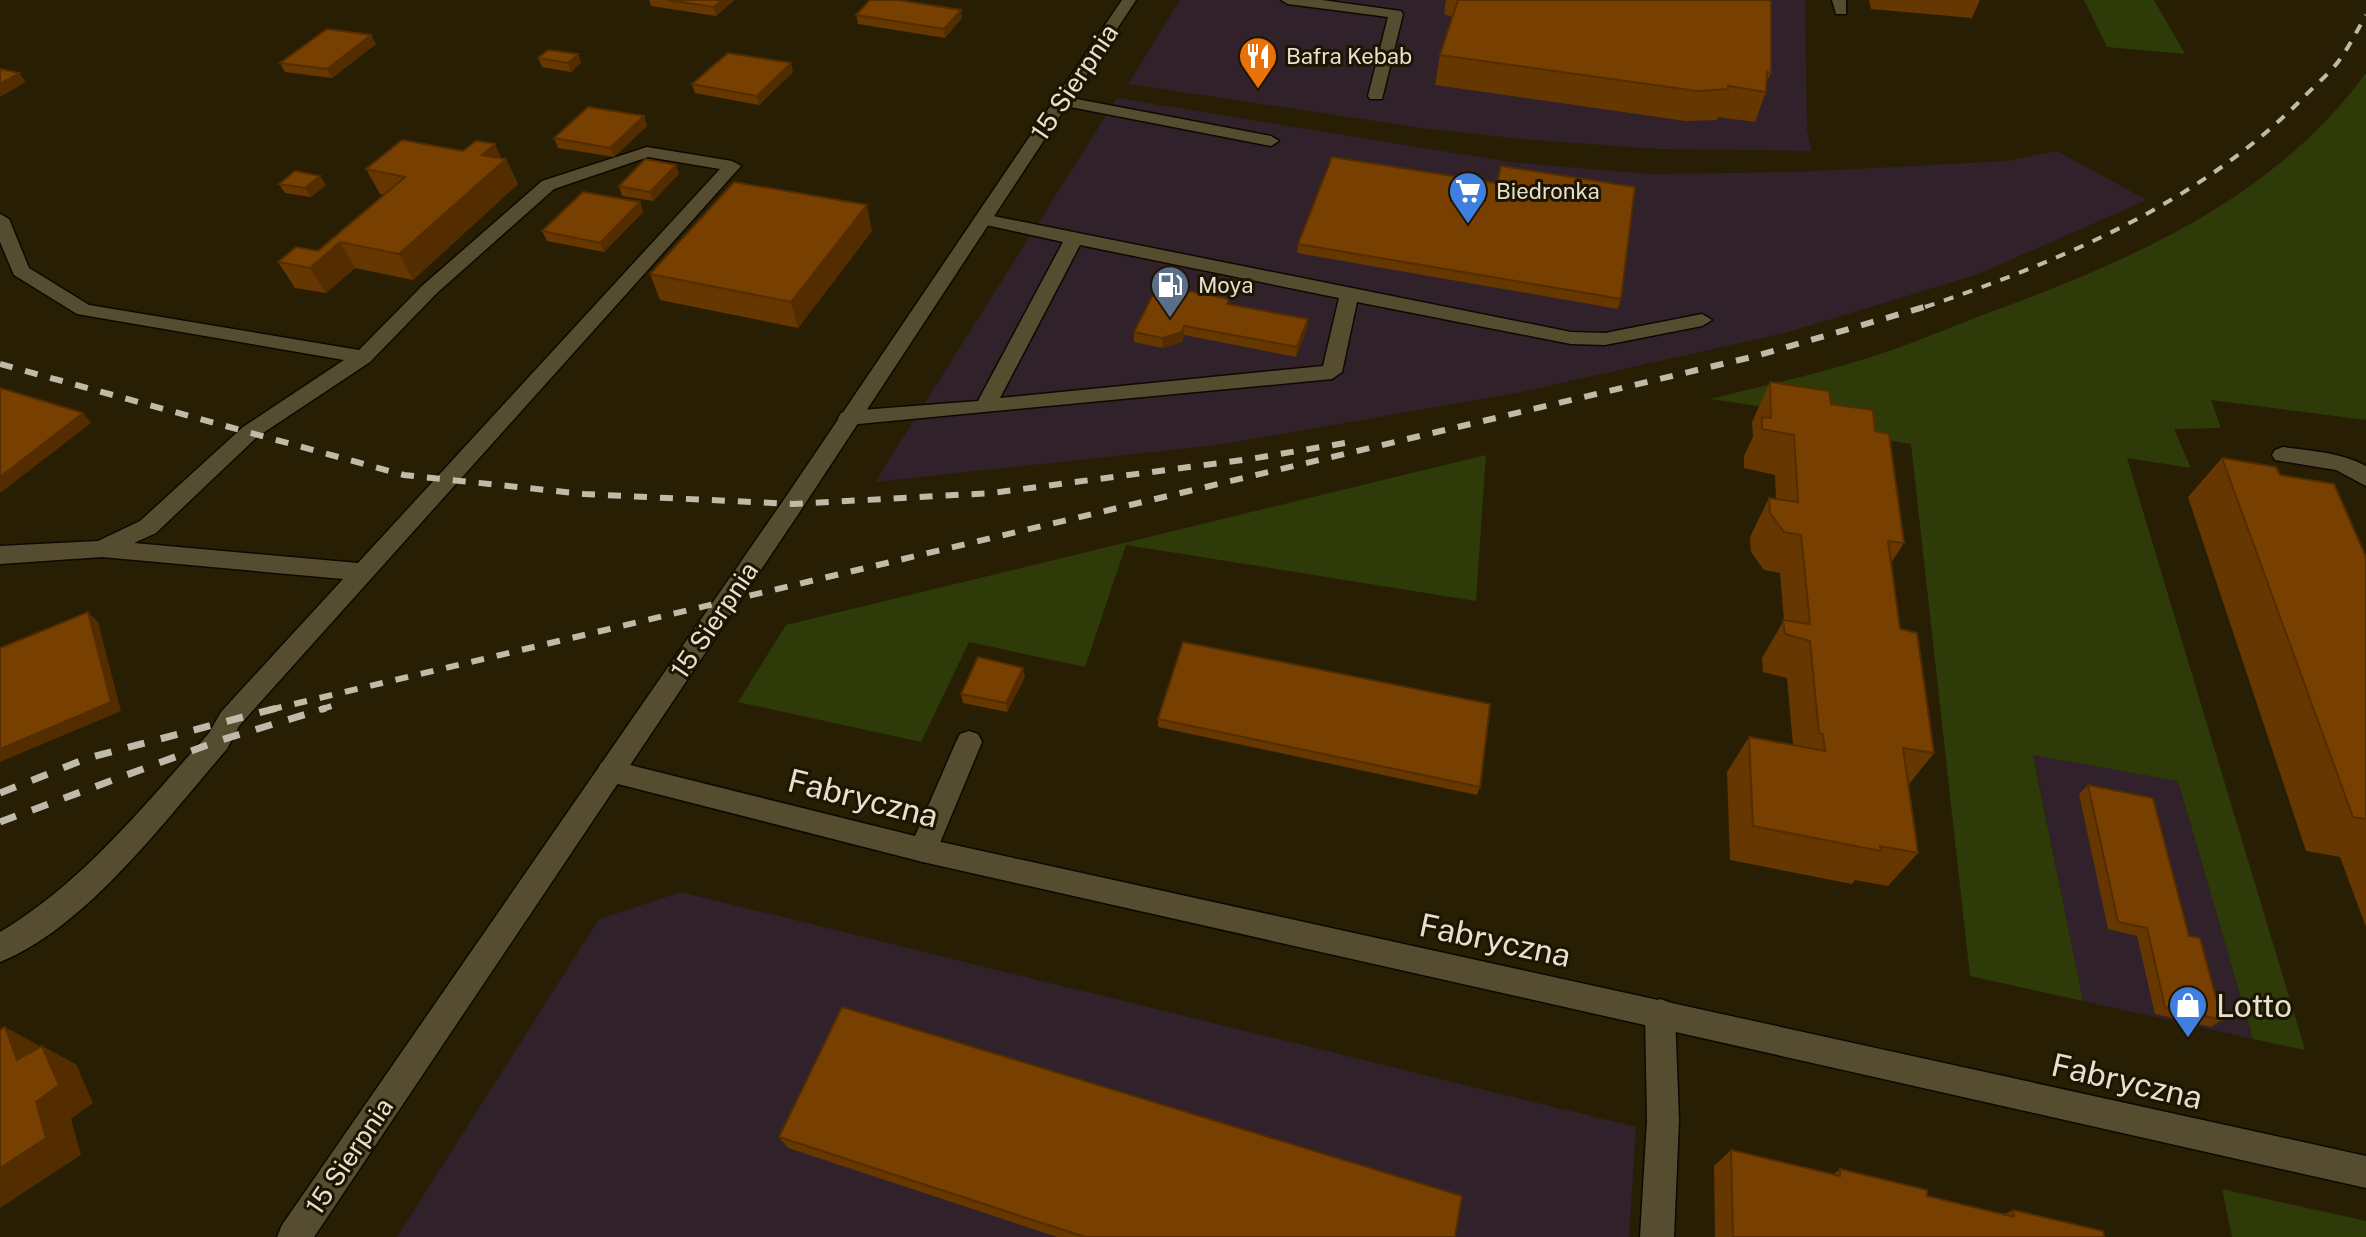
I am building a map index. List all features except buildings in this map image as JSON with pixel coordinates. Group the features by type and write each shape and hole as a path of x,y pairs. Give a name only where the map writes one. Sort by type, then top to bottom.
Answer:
{"main road":[{"name":"15 Sierpnia","path":"294,1237 793,504 1129,0"},
{"path":"1288,0 1398,7 1376,96"},
{"path":"1061,101 1271,141"},
{"path":"0,948 59,907 106,866 218,741 230,719 732,166 647,152 548,185 430,289 363,357 250,432 148,527 101,549"},
{"path":"0,219 21,271 84,310 363,357"},
{"path":"983,219 1349,295 1587,340 1702,320"},
{"path":"985,407 1074,239"},
{"path":"848,418 1332,372 1349,295"},
{"path":"2283,455 2339,464 2360,471 2366,478"},
{"path":"0,555 101,549 364,572"},
{"path":"923,850 969,742"},
{"name":"Fabryczna","path":"610,771 923,850 2366,1172"},
{"path":"1657,1237 1663,1120 1660,1013"}],"shaded area":[{"path":"1180,0 1805,0 1807,130 1812,151 1658,149 1531,140 1421,128 1128,84"},
{"path":"1117,98 1510,162 1650,174 1797,172 2007,161 2057,151 2147,200 1976,275 1785,333 1522,392 1218,445 875,482"},
{"path":"2033,754 2178,781 2253,1039 2083,1001"},
{"path":"681,892 1636,1127 1629,1237 397,1237 599,919"}],"green space":[{"path":"2084,0 2154,0 2185,54 2107,47"},
{"path":"2366,73 2366,420 2211,400 2221,428 2174,429 2191,468 2127,458 2305,1050 2253,1039 2178,781 2033,755 2083,1001 1970,976 1911,444 1838,433 1834,417 1710,399 1886,352 2041,293 2146,247 2196,221 2243,191 2288,156 2329,117"},
{"path":"1486,455 1476,601 1126,545 1085,667 969,642 921,742 738,702 786,625"},
{"path":"2222,1189 2366,1221 2366,1237 2232,1237"}],"railway":[{"path":"1929,306 2076,249 2172,199 2217,170 2260,138 2329,72 2346,51 2366,15"},
{"path":"273,709 1756,356 1929,306"},
{"path":"1925,307 1929,306"},
{"path":"0,364 404,475 584,494 793,504 992,493 1250,459 1345,443"},
{"path":"319,710 338,704"},
{"path":"0,822 218,741 326,708"},
{"path":"0,793 88,758 273,709"},
{"path":"269,710 273,709"}],"place":[{"name":"Bafra Kebab","path":"1258,90"},
{"name":"Biedronka","path":"1468,225"},
{"name":"Moya","path":"1170,319"},
{"name":"Lotto","path":"2188,1039"}]}
